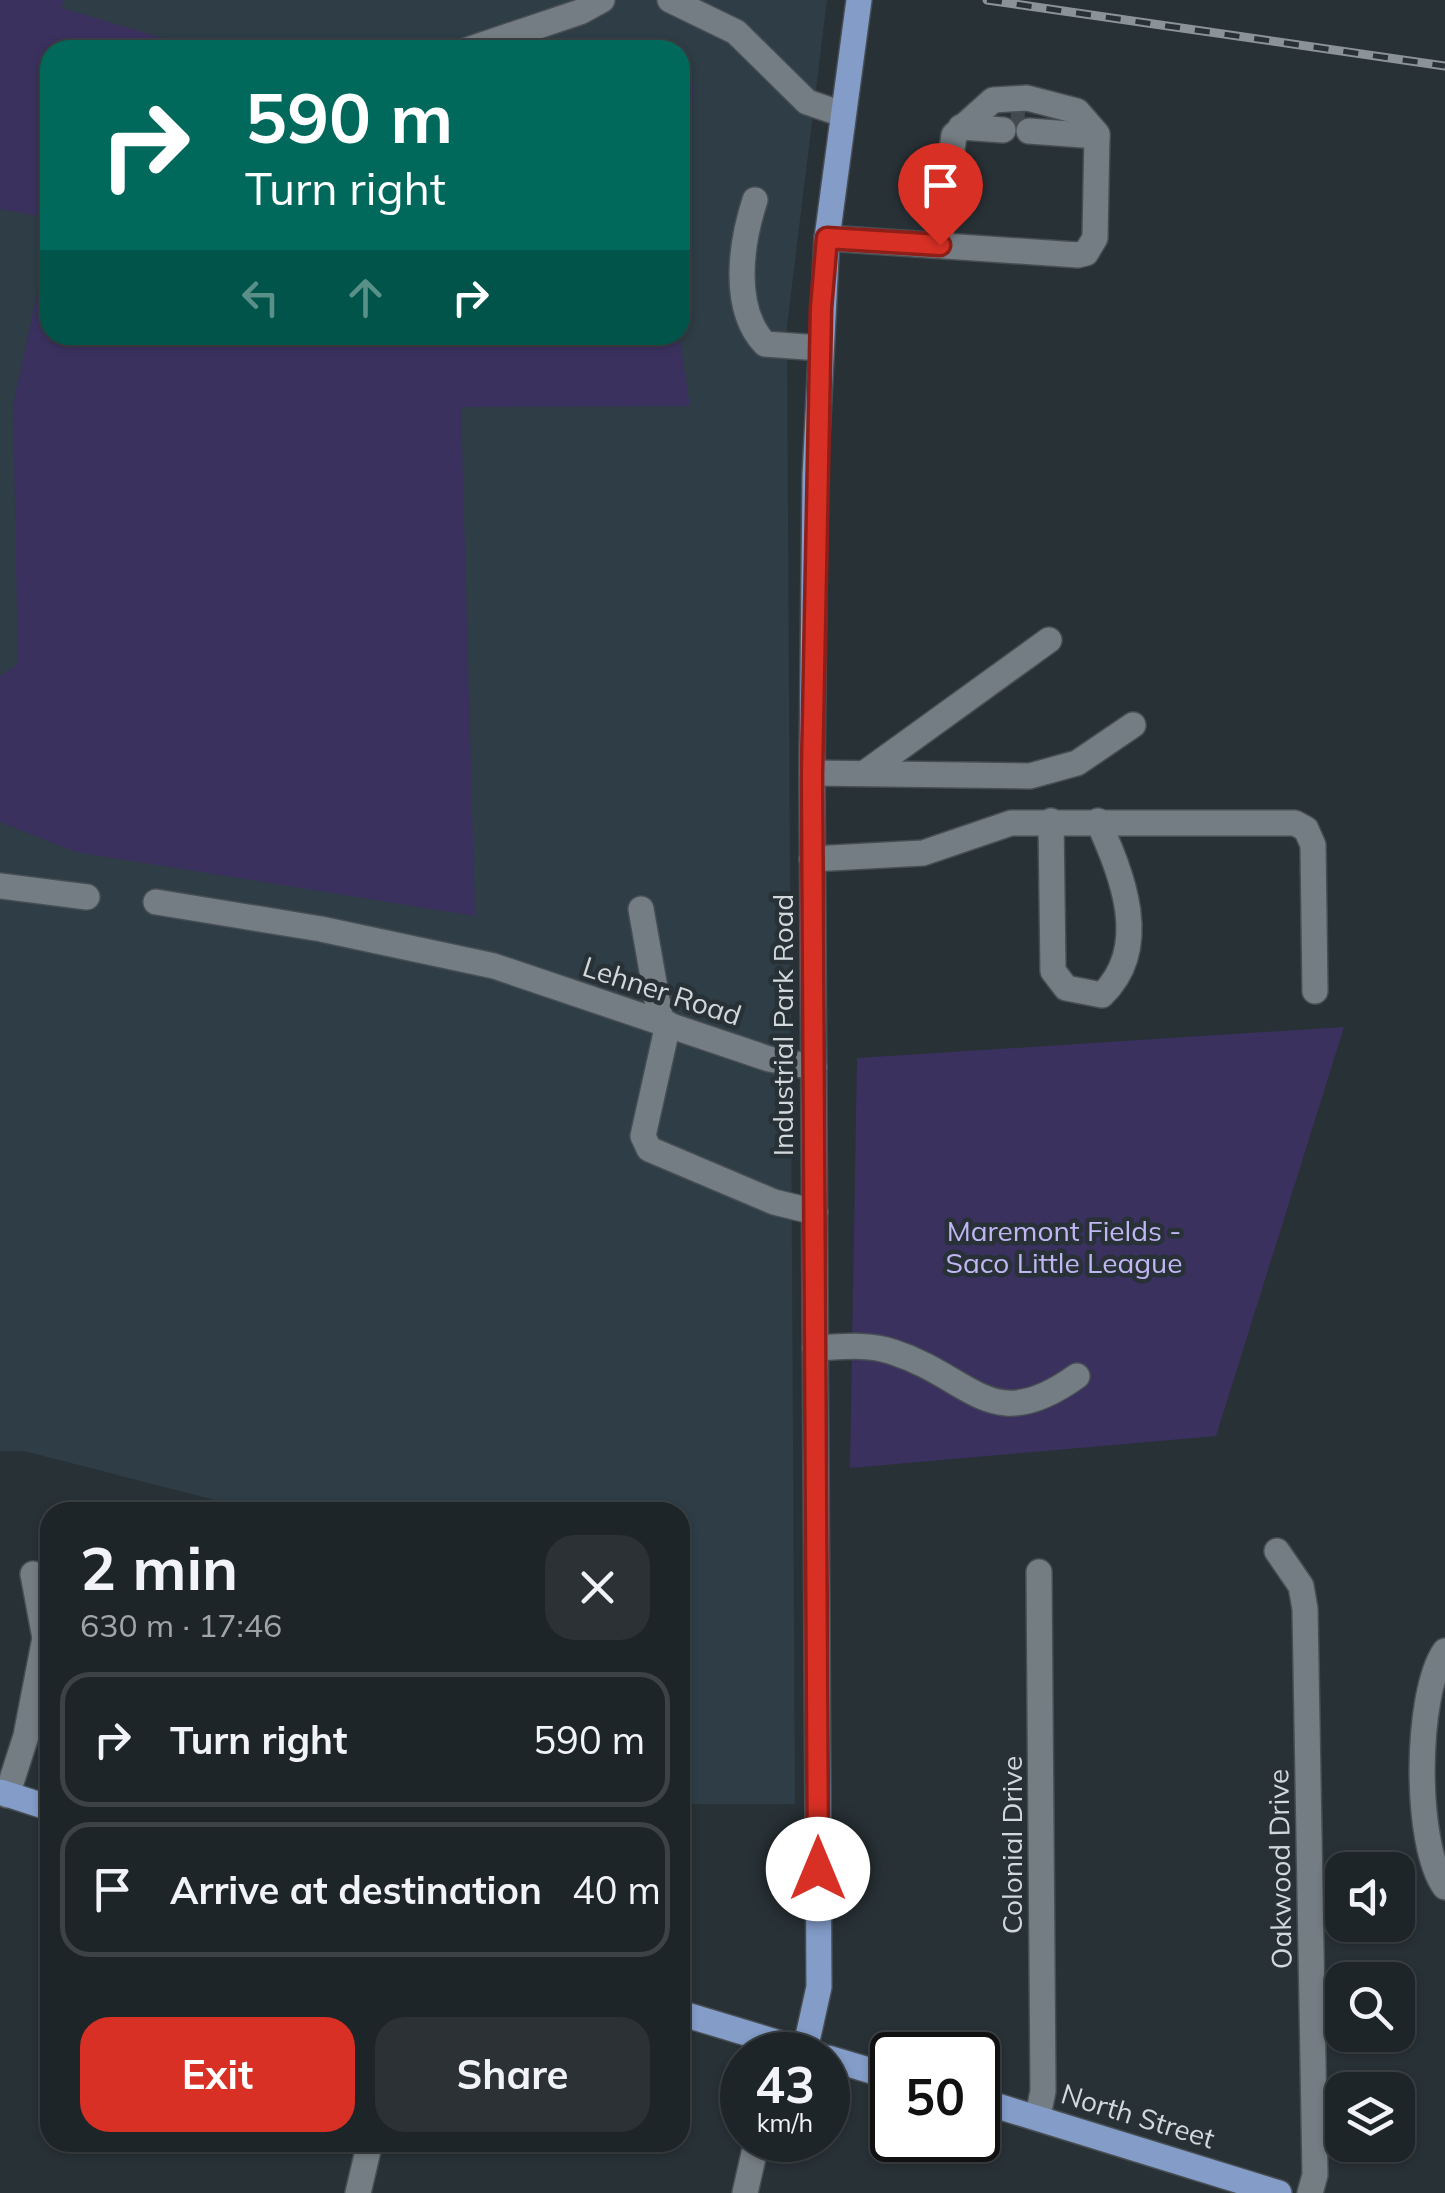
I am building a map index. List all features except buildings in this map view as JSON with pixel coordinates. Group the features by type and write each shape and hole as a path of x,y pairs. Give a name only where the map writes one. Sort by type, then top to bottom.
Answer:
{"main road":[{"name":"Industrial Park Road","path":"818,2032 812,774 820,348 827,238 859,0"},
{"path":"4,1793 40,1805"},
{"path":"690,2015 745,2032"},
{"name":"North Street","path":"1000,2106 1279,2193"}],"street":[{"path":"497,40 580,12 602,0"},
{"path":"670,0 736,32 807,102 842,114"},
{"path":"827,238 940,245 1086,252 1095,238 1093,135 1062,106 1027,98 998,98 996,123 940,245"},
{"path":"996,123 1093,135"},
{"path":"754,200 746,229 743,304 765,344 820,348"},
{"path":"865,773 1049,640"},
{"path":"812,774 1030,776 1077,762 1133,725"},
{"path":"1030,776 1041,821 1053,971 1066,988 1102,995 1122,968 1130,920 1125,889 1098,821"},
{"path":"812,860 923,853 994,826 1041,821 1276,819 1306,830 1313,857 1315,991"},
{"path":"0,886 87,897"},
{"name":"Lehner Road","path":"156,902 321,928 494,966 768,1059 814,1067"},
{"path":"641,909 665,1023 643,1136 649,1148 774,1202 815,1212"},
{"path":"815,1348 861,1346 892,1351 1010,1406 1042,1399 1077,1376"},
{"name":"Oakwood Drive","path":"1277,1551 1305,1596 1315,2175 1310,2193"},
{"name":"Colonial Drive","path":"1038,1572 1043,2091 1038,2116"},
{"path":"33,1574 40,1611"},
{"path":"1445,1651 1429,1692 1424,1824 1434,1868 1445,1887"},
{"path":"4,1793 26,1736 40,1664"},
{"path":"358,2193 368,2152"},
{"path":"745,2193 752,2162"}],"shaded area":[{"path":"0,0 827,0 787,326 795,1804 690,1804 690,1502 223,1502 24,1451 0,1451"}],"green space":[{"path":"0,0 63,0 62,8 169,40 40,40 40,216 0,209"},
{"path":"694,82 690,136 690,83"},
{"path":"40,281 40,345 681,345 690,406 461,407 475,916 76,852 0,822 0,676 18,664 13,405"},
{"name":"Maremont Fields - Saco Little League","path":"1344,1027 1216,1436 850,1468 857,1058"}],"tunnel":[{"path":"1011,112 1025,113"}],"railway":[{"path":"987,0 1445,66"}],"route":[{"path":"818,1869 812,774 821,308 827,238 940,245"}]}
